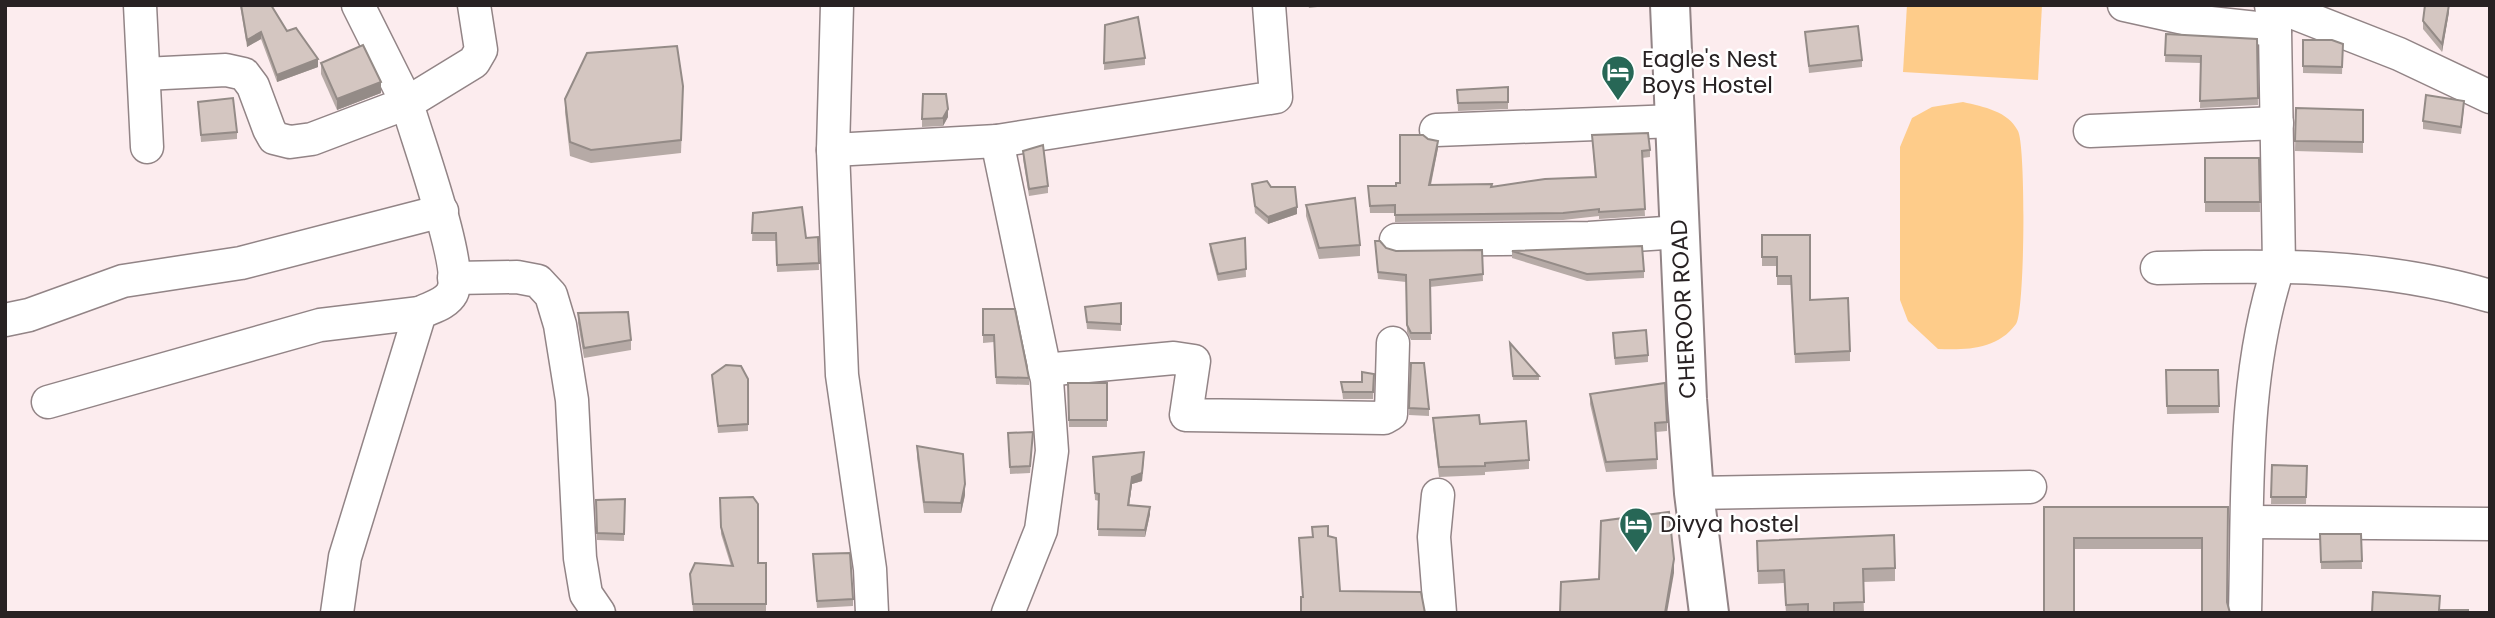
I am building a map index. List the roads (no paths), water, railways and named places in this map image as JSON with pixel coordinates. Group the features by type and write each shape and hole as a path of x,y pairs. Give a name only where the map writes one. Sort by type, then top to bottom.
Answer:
{"main road":[{"name":"CHEROOR ROAD","path":"1670,5 1693,493 1709,613"}],"street":[{"path":"140,5 147,147"},
{"path":"48,402 320,324 420,313 446,301 454,290 454,278 442,211 407,103 358,5"},
{"path":"144,74 226,70 244,74 253,86 274,138 290,142 312,139 407,103 474,62 481,50 474,5"},
{"path":"837,5 832,150 842,375 870,569 872,613"},
{"path":"832,150 998,141 1276,97 1269,5"},
{"path":"2124,5 2201,22 2273,14 2399,54 2490,97"},
{"path":"2245,613 2254,382 2269,296 2279,265 2273,14"},
{"path":"1436,130 1675,121"},
{"path":"2090,131 2277,123"},
{"path":"998,141 1044,370 1052,451 1041,530 1009,613"},
{"path":"5,320 29,315 123,281 241,263 442,211"},
{"path":"1396,240 1589,238 1680,232"},
{"path":"2157,268 2279,265 2367,271 2459,287 2490,296"},
{"path":"454,278 517,277 538,281 551,295 560,324 572,400 580,558 586,594 599,613"},
{"path":"337,613 345,557 420,313"},
{"path":"1044,370 1174,358 1194,361 1186,415 1384,418 1391,414 1393,343"},
{"path":"1693,493 2030,487"},
{"path":"1438,495 1434,537 1440,613"},
{"path":"2247,522 2490,524"}],"place":[{"name":"Eagle's Nest Boys Hostel","path":"1618,102"},
{"name":"Divya hostel","path":"1636,554"}]}
